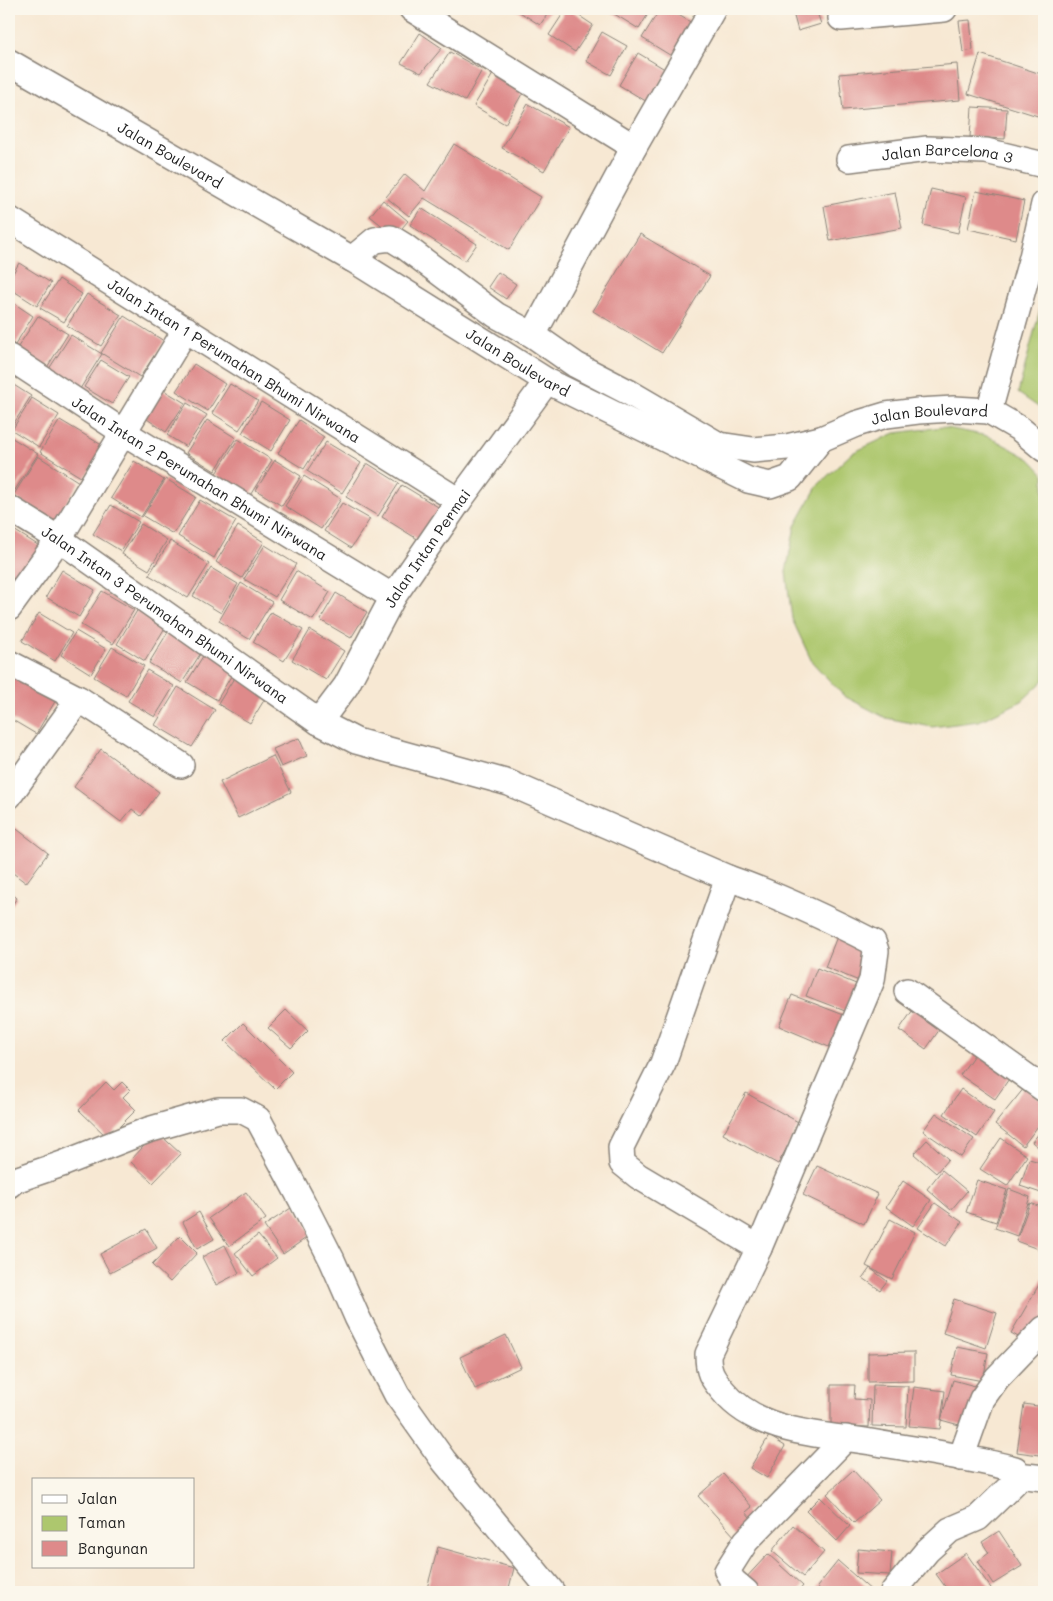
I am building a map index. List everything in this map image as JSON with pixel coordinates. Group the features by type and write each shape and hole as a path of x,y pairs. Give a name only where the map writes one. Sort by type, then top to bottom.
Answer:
{"street":[{"path":"412,9 634,147"},
{"path":"841,18 944,9"},
{"path":"533,336 706,11"},
{"name":"Jalan Boulevard","path":"9,62 352,259 547,381 748,480 770,485 790,478 820,439 856,424 886,415 954,409 989,411 1020,429 1044,449"},
{"name":"Jalan Barcelona 3","path":"849,159 927,149 986,151 1044,165"},
{"path":"989,411 1032,257 1044,204"},
{"name":"Jalan Intan 1 Perumahan Bhumi Nirwana","path":"9,219 459,502"},
{"path":"352,259 375,240 390,238 404,246 496,315 533,336 576,365 630,393 719,445 754,450 787,448 820,439"},
{"path":"9,608 59,539 186,329"},
{"name":"Jalan Intan 2 Perumahan Bhumi Nirwana","path":"9,357 123,432 394,597"},
{"name":"Jalan Intan Permai","path":"319,722 346,686 394,597 459,502 547,381"},
{"name":"Jalan Intan 3 Perumahan Bhumi Nirwana","path":"9,508 59,539 319,722 356,741 509,783 728,878 757,888 873,942 876,950 872,980 759,1248 708,1354 708,1368 712,1378 743,1410 774,1424 809,1433 988,1462 1015,1469 1017,1475"},
{"path":"9,663 79,699 181,766"},
{"path":"9,796 79,699"},
{"path":"728,878 663,1063 621,1147 622,1163 638,1176 759,1248"},
{"path":"907,991 1044,1089"},
{"path":"9,1185 15,1180 62,1164 148,1130 218,1110 241,1110 258,1119 306,1207 357,1317 397,1395 444,1461 552,1592"},
{"path":"961,1458 982,1399 997,1378 1044,1329"},
{"path":"746,1592 733,1581 727,1571 746,1541 846,1438"},
{"path":"893,1592 927,1551 950,1530 978,1518 1014,1483 1017,1475 1044,1478"}],"green space":[{"path":"1044,294 1044,411 1018,393"},
{"path":"942,427 988,436 1030,459 1044,474 1044,680 1022,701 979,721 932,727 886,718 844,696 812,662 792,619 786,572 795,526 818,485 852,453 895,433"}],"building":[{"path":"515,9 551,9 540,25"},
{"path":"566,9 569,9 593,25 575,52 549,35"},
{"path":"613,9 651,9 639,29 611,12"},
{"path":"660,9 668,9 694,24 673,57 642,38"},
{"path":"792,9 816,9 821,24 798,31"},
{"path":"970,20 973,50 963,52 959,21"},
{"path":"602,32 627,46 611,75 586,61"},
{"path":"420,33 442,48 421,73 401,63"},
{"path":"450,52 482,70 465,101 430,82"},
{"path":"638,53 668,71 649,103 619,85"},
{"path":"980,54 1044,75 1044,118 968,94"},
{"path":"957,64 960,100 843,110 839,74"},
{"path":"493,74 523,92 505,124 474,106"},
{"path":"528,104 569,127 544,171 502,148"},
{"path":"972,107 1007,109 1005,139 970,137"},
{"path":"454,144 541,197 509,250 424,198 409,216 386,197 405,174 425,191"},
{"path":"931,189 966,197 958,233 923,225"},
{"path":"976,191 1024,201 1016,239 968,229"},
{"path":"895,192 902,228 830,241 824,206"},
{"path":"383,200 408,221 395,236 370,216"},
{"path":"421,208 477,244 465,261 410,225"},
{"path":"640,234 710,276 662,353 593,311"},
{"path":"19,263 51,283 37,306 9,288 9,280"},
{"path":"498,272 516,284 506,299 488,287"},
{"path":"59,279 82,294 64,322 40,308"},
{"path":"87,294 121,315 101,346 67,326"},
{"path":"9,300 33,316 15,345 9,341"},
{"path":"38,316 68,334 46,369 16,350"},
{"path":"124,316 164,341 140,377 101,353"},
{"path":"71,335 102,354 78,392 47,372"},
{"path":"101,360 129,377 112,404 84,387"},
{"path":"194,364 225,384 208,411 176,391"},
{"path":"9,382 31,396 9,431"},
{"path":"230,384 258,401 239,430 212,413"},
{"path":"162,389 185,403 166,432 144,417"},
{"path":"32,398 59,415 39,447 12,430"},
{"path":"261,402 290,420 271,451 242,433"},
{"path":"187,403 207,415 186,447 167,435"},
{"path":"60,420 105,447 84,479 40,452"},
{"path":"207,420 236,438 215,471 186,453"},
{"path":"299,420 324,437 304,469 278,453"},
{"path":"9,436 38,454 15,490 9,486"},
{"path":"238,439 272,460 249,497 215,475"},
{"path":"326,442 361,463 342,493 307,471"},
{"path":"38,456 79,482 54,522 13,496"},
{"path":"275,460 301,476 282,506 256,490"},
{"path":"134,461 164,480 141,517 111,498"},
{"path":"367,463 399,483 378,516 346,497"},
{"path":"304,476 341,499 321,529 285,506"},
{"path":"166,479 196,497 173,534 143,516"},
{"path":"402,485 448,513 427,545 382,517"},
{"path":"200,500 236,521 214,558 178,536"},
{"path":"342,503 370,519 351,548 324,531"},
{"path":"111,505 139,522 121,551 93,534"},
{"path":"141,524 167,540 149,570 122,554"},
{"path":"238,526 264,542 242,578 216,562"},
{"path":"9,527 41,547 19,582 9,576"},
{"path":"170,541 209,564 188,598 149,575"},
{"path":"265,545 296,564 275,597 244,579"},
{"path":"211,568 238,584 221,613 193,596"},
{"path":"62,570 95,590 79,617 46,597"},
{"path":"296,571 330,592 313,620 279,600"},
{"path":"241,583 272,602 249,639 219,621"},
{"path":"102,591 134,610 113,644 81,625"},
{"path":"336,593 367,612 351,638 320,620"},
{"path":"138,609 166,626 145,661 117,644"},
{"path":"271,612 303,630 284,661 253,642"},
{"path":"39,613 72,633 55,661 22,641"},
{"path":"171,627 204,648 182,683 149,663"},
{"path":"310,630 344,651 326,680 292,660"},
{"path":"76,631 106,649 91,674 61,655"},
{"path":"112,647 144,666 126,696 94,677"},
{"path":"208,648 237,666 217,700 187,682"},
{"path":"9,670 57,698 36,734 9,718"},
{"path":"147,670 174,686 155,717 128,701"},
{"path":"239,670 271,689 250,723 218,704"},
{"path":"178,687 215,710 192,747 155,725"},
{"path":"299,738 307,756 281,767 273,749"},
{"path":"101,749 159,792 141,816 132,809 121,822 74,787"},
{"path":"273,756 291,792 238,818 220,782"},
{"path":"9,823 48,853 26,883 9,870"},
{"path":"9,891 17,898 9,909"},
{"path":"838,934 872,948 859,981 825,967"},
{"path":"817,968 856,984 845,1011 806,996"},
{"path":"792,995 849,1017 836,1050 779,1026"},
{"path":"915,1007 942,1026 926,1049 899,1030"},
{"path":"286,1010 308,1031 291,1048 268,1028"},
{"path":"243,1023 292,1072 275,1089 225,1041"},
{"path":"976,1052 1011,1076 995,1099 960,1075"},
{"path":"106,1082 114,1090 122,1082 130,1090 123,1097 136,1110 108,1138 79,1110"},
{"path":"1025,1087 1044,1102 1044,1118 1023,1146 995,1124"},
{"path":"961,1089 994,1112 977,1137 944,1114"},
{"path":"746,1093 800,1123 778,1164 723,1134"},
{"path":"936,1113 974,1139 961,1157 923,1131"},
{"path":"1044,1127 1044,1152 1032,1142"},
{"path":"157,1132 181,1154 153,1183 130,1161"},
{"path":"1001,1138 1027,1156 1007,1186 980,1169"},
{"path":"927,1140 948,1159 936,1173 914,1154"},
{"path":"1029,1159 1044,1163 1044,1194 1020,1186"},
{"path":"817,1166 878,1194 864,1224 803,1195"},
{"path":"942,1170 967,1191 951,1210 927,1189"},
{"path":"977,1180 1007,1190 996,1222 966,1212"},
{"path":"903,1181 931,1200 913,1226 886,1207"},
{"path":"1009,1189 1030,1197 1017,1236 995,1228"},
{"path":"246,1192 266,1219 229,1246 209,1218"},
{"path":"935,1203 962,1222 946,1246 918,1228"},
{"path":"1030,1203 1044,1208 1044,1233 1038,1249 1016,1241"},
{"path":"294,1206 312,1234 283,1254 264,1226"},
{"path":"199,1212 214,1239 197,1249 183,1222"},
{"path":"890,1219 915,1232 892,1279 866,1266"},
{"path":"146,1229 157,1248 110,1273 100,1254"},
{"path":"258,1235 277,1258 253,1276 235,1253"},
{"path":"180,1236 197,1253 170,1282 152,1265"},
{"path":"225,1245 239,1273 216,1285 202,1257"},
{"path":"870,1268 887,1281 880,1290 863,1278"},
{"path":"1044,1276 1044,1317 1029,1343 1011,1333"},
{"path":"954,1299 997,1313 986,1348 943,1333"},
{"path":"506,1335 521,1367 475,1389 460,1357"},
{"path":"957,1347 988,1353 983,1381 951,1375"},
{"path":"914,1352 914,1381 868,1382 868,1353"},
{"path":"953,1380 982,1388 970,1428 941,1420"},
{"path":"831,1385 855,1385 854,1399 870,1400 869,1427 831,1426"},
{"path":"873,1385 908,1386 906,1427 872,1426"},
{"path":"914,1387 945,1391 940,1429 909,1426"},
{"path":"1024,1404 1044,1407 1044,1422 1039,1455 1017,1452"},
{"path":"769,1436 785,1446 767,1478 750,1468"},
{"path":"853,1470 880,1500 854,1523 827,1494"},
{"path":"723,1474 752,1507 746,1512 754,1522 736,1538 698,1496"},
{"path":"820,1497 850,1526 837,1541 806,1511"},
{"path":"793,1525 824,1552 803,1577 772,1551"},
{"path":"999,1531 1022,1566 993,1584 978,1561 989,1553 982,1542"},
{"path":"438,1547 514,1568 508,1592 426,1592"},
{"path":"858,1549 892,1552 890,1575 856,1573"},
{"path":"966,1553 993,1591 949,1592 936,1574"},
{"path":"768,1554 803,1586 798,1592 756,1592 743,1581"},
{"path":"838,1561 873,1592 823,1592 817,1587"}]}
